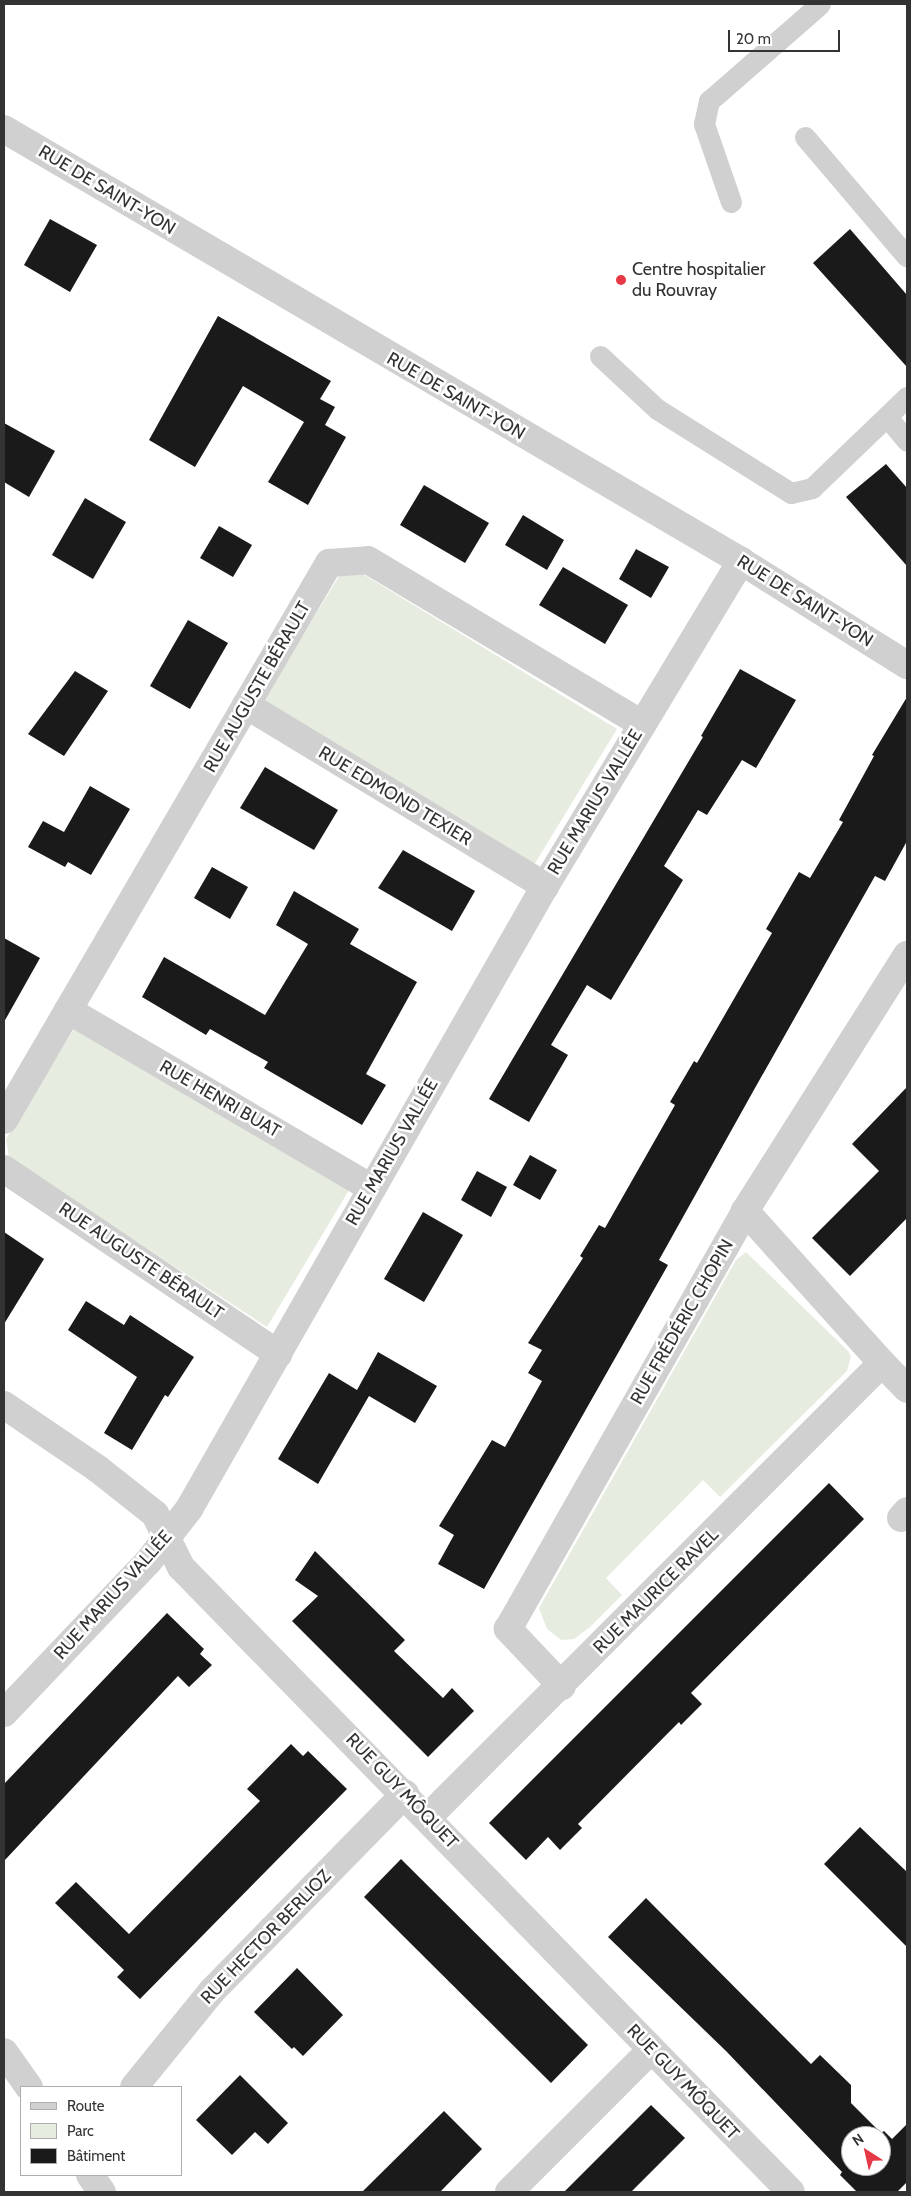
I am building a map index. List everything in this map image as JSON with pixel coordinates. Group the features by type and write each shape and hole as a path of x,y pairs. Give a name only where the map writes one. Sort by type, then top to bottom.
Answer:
{"street":[{"name":"RUE DE SAINT-YON","path":"4,129 741,561 907,665"},
{"name":"RUE AUGUSTE BÉRAULT","path":"4,1120 329,563 368,560 642,724"},
{"name":"RUE MARIUS VALLÉE","path":"4,1713 148,1562 189,1509 545,886 741,561"},
{"name":"RUE EDMOND TEXIER","path":"246,705 545,886"},
{"name":"RUE FRÉDÉRIC CHOPIN","path":"562,1686 508,1629 745,1211 907,954"},
{"name":"RUE HENRI BUAT","path":"68,1010 372,1188"},
{"name":"RUE AUGUSTE BÉRAULT","path":"4,1169 278,1354"},
{"path":"745,1211 907,1389"},
{"name":"RUE MAURICE RAVEL","path":"428,1817 562,1686 882,1363"},
{"name":"RUE GUY MÔQUET","path":"4,1406 98,1468 155,1514 168,1536 181,1567 428,1817 651,2050 791,2192"},
{"name":"RUE HECTOR BERLIOZ","path":"135,2086 212,1991 405,1794"},
{"path":"509,2192 651,2050"},
{"path":"4,2052 28,2086"},
{"path":"91,2176 102,2192"}],"lane":[{"path":"731,202 704,124 709,101 820,4"},
{"path":"805,137 907,257"},
{"path":"600,356 657,409 791,493 812,488 907,397"},
{"path":"887,417 907,441"}],"green space":[{"path":"353,568 617,729 534,865 263,700 341,573"},
{"path":"74,1029 349,1190 267,1327 9,1158 6,1139"},
{"path":"746,1252 848,1351 851,1356 847,1371 720,1497 703,1480 606,1578 622,1595 590,1627 574,1639 561,1640 547,1629 539,1608 736,1260"}],"building":[{"path":"50,219 97,245 70,292 24,265"},
{"path":"850,229 907,295 907,367 813,263"},
{"path":"218,316 331,381 320,399 335,407 325,425 346,437 308,505 268,482 304,422 243,386 195,467 149,440"},
{"path":"4,423 55,451 29,497 4,482"},
{"path":"886,464 907,488 907,566 846,497"},
{"path":"424,485 489,523 465,563 400,525"},
{"path":"85,498 126,522 93,579 52,555"},
{"path":"523,515 564,540 547,570 505,545"},
{"path":"219,526 252,545 233,577 200,558"},
{"path":"636,549 669,567 651,598 619,579"},
{"path":"563,567 628,605 605,644 539,605"},
{"path":"188,620 228,643 190,709 150,686"},
{"path":"740,669 796,700 756,768 742,760 707,815 698,810 664,866 683,880 611,1000 587,985 551,1045 568,1055 529,1122 489,1099 703,737 701,736"},
{"path":"75,671 108,691 64,756 28,734"},
{"path":"907,697 907,841 885,881 875,876 755,1088 659,1260 668,1265 484,1589 438,1564 454,1535 439,1526 492,1440 505,1447 542,1381 528,1373 542,1350 528,1343 583,1258 580,1256 599,1225 605,1228 675,1105 670,1102 694,1061 697,1063 772,933 766,929 799,872 810,878 843,822 839,820 874,756 872,755"},
{"path":"265,767 338,810 314,850 240,808"},
{"path":"90,786 130,809 91,875 68,862 65,867 28,847 43,821 64,832"},
{"path":"403,850 475,891 452,931 378,888"},
{"path":"212,867 248,887 230,919 194,898"},
{"path":"294,891 359,929 350,944 417,982 366,1074 386,1085 362,1125 264,1068 268,1062 210,1029 206,1035 142,997 164,957 265,1015 308,944 276,925"},
{"path":"4,938 40,958 4,1022"},
{"path":"907,1087 907,1218 850,1276 812,1238 879,1171 852,1144"},
{"path":"530,1155 557,1170 540,1200 513,1185"},
{"path":"477,1171 507,1187 491,1217 461,1200"},
{"path":"423,1212 463,1235 424,1302 384,1279"},
{"path":"4,1232 44,1259 4,1324"},
{"path":"86,1301 124,1325 130,1315 194,1357 168,1397 165,1395 132,1450 104,1433 137,1377 68,1330"},
{"path":"378,1352 437,1386 415,1423 369,1396 318,1484 278,1459 329,1373 357,1390"},
{"path":"829,1483 864,1519 691,1693 702,1704 681,1725 679,1722 578,1824 582,1828 560,1850 548,1837 526,1860 489,1823"},
{"path":"315,1551 405,1640 394,1651 443,1698 452,1688 474,1711 428,1757 292,1621 318,1596 295,1580"},
{"path":"167,1613 204,1649 200,1654 212,1665 189,1687 178,1676 4,1861 4,1784"},
{"path":"291,1744 303,1756 308,1751 347,1789 140,1999 117,1977 124,1970 55,1903 76,1882 129,1934 260,1801 247,1789"},
{"path":"860,1827 907,1872 907,1947 824,1864"},
{"path":"401,1859 588,2045 551,2083 364,1897"},
{"path":"646,1898 811,2064 820,2055 851,2085 851,2103 874,2126 841,2126 841,2171 726,2051 608,1937"},
{"path":"297,1968 343,2015 303,2056 294,2047 292,2049 254,2012"},
{"path":"240,2075 288,2123 268,2144 255,2132 232,2155 196,2120"},
{"path":"651,2105 685,2138 631,2192 564,2192"},
{"path":"444,2111 482,2149 440,2192 362,2192"},
{"path":"907,2124 907,2182 897,2192 857,2192 841,2176 891,2176 891,2138"}],"place":[{"name":"Centre hospitalier du Rouvray","path":"621,280"}]}
